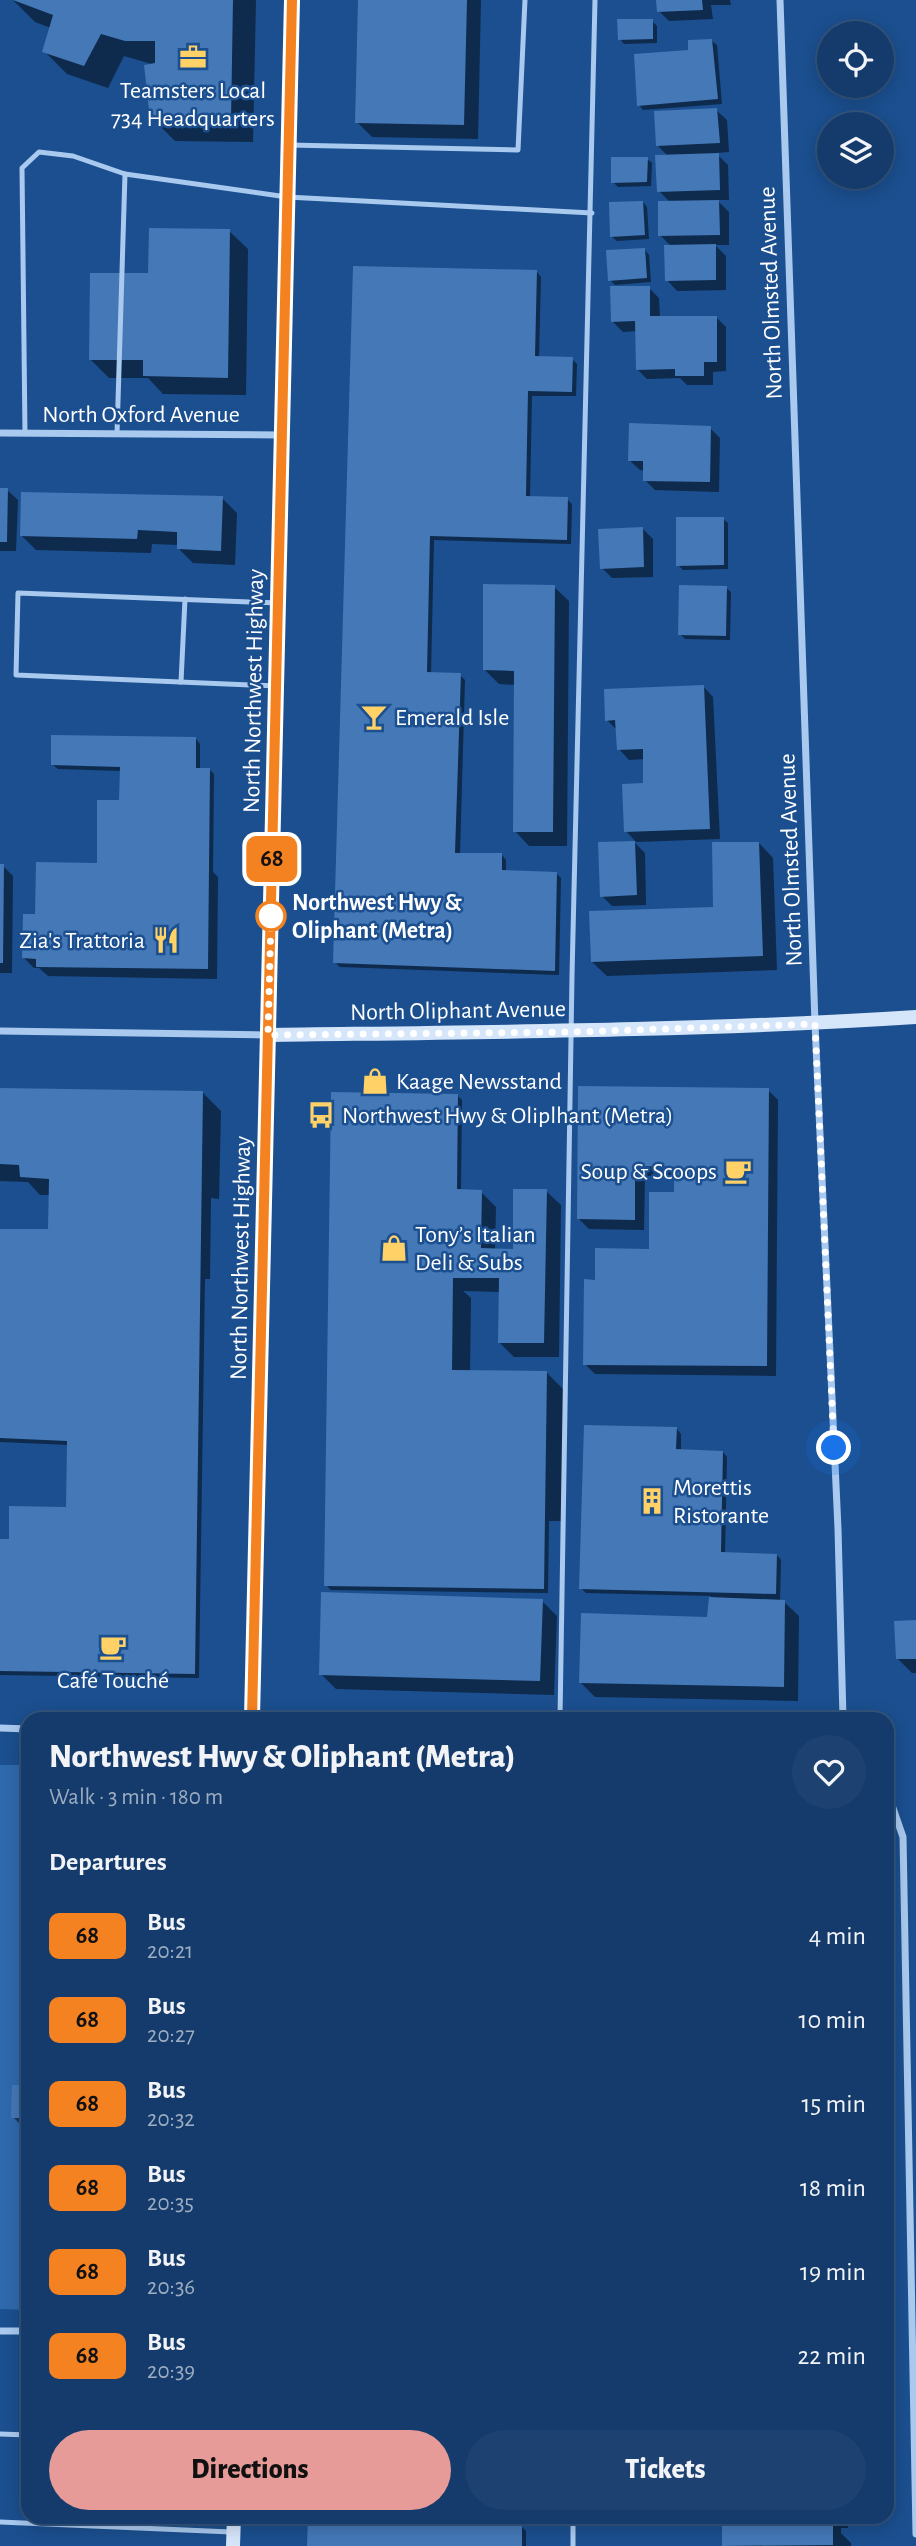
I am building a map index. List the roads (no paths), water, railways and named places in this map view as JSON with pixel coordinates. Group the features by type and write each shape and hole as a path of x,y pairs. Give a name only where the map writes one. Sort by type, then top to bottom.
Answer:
{"main road":[{"name":"North Northwest Highway","path":"252,1712 292,0"},
{"name":"North Oliphant Avenue","path":"268,1035 571,1032 815,1024 916,1017"}],"street":[{"name":"North Olmsted Avenue","path":"780,0 815,1024 838,1529 843,1712"},
{"name":"North Oxford Avenue","path":"0,433 282,435"},
{"name":"North Oliphant Avenue","path":"0,1031 268,1035"},
{"path":"0,1728 21,1729"},
{"path":"894,1811 903,1837 916,2534"},
{"path":"0,2331 21,2331"}],"lane":[{"path":"288,145 518,150 525,0"},
{"path":"559,1712 571,1032 595,0"},
{"path":"25,433 22,168 38,152 73,156 125,174 287,197 592,213"},
{"path":"117,434 125,174"},
{"path":"276,686 16,675 18,593 278,603"},
{"path":"181,682 185,599"},
{"path":"0,2434 21,2435"},
{"path":"0,2522 21,2524"},
{"path":"27,2524 233,2539"},
{"path":"573,2524 573,2546"}],"place":[{"name":"Teamsters Local 734 Headquarters","path":"193,57"},
{"name":"Emerald Isle","path":"374,717"},
{"name":"Northwest Hwy & Oliphant (Metra)","path":"271,916"},
{"name":"Zia's Trattoria","path":"166,940"},
{"name":"Kaage Newsstand","path":"375,1081"},
{"name":"Northwest Hwy & Oliplhant (Metra)","path":"321,1115"},
{"name":"Soup & Scoops","path":"738,1171"},
{"name":"Tony’s Italian Deli & Subs","path":"394,1248"},
{"name":"Morettis Ristorante","path":"652,1501"},
{"name":"Café Touché","path":"113,1647"}]}
